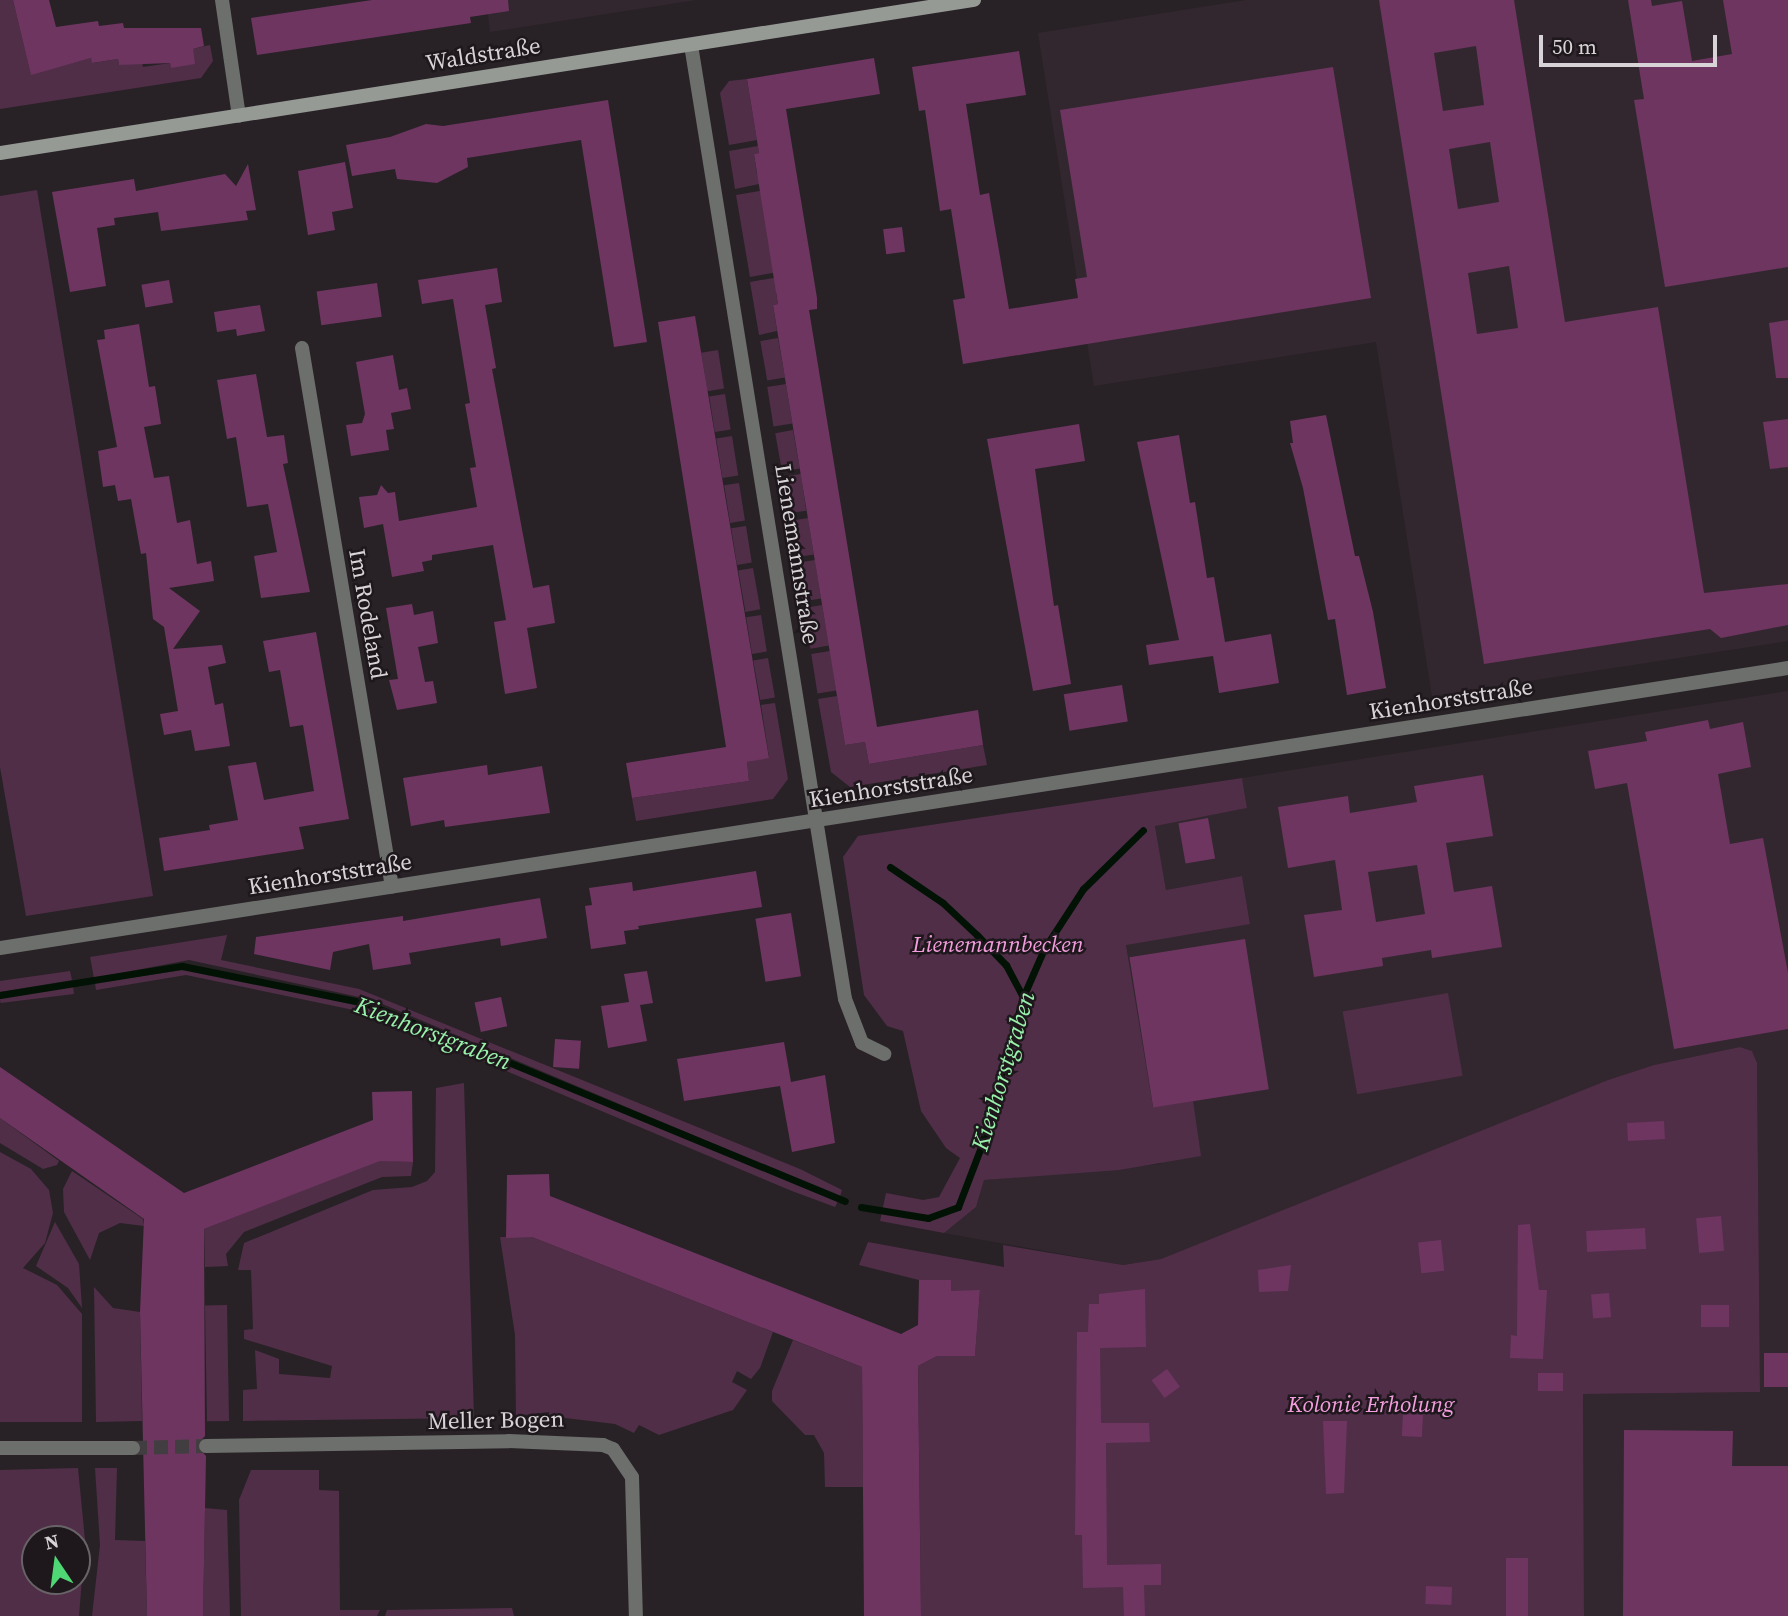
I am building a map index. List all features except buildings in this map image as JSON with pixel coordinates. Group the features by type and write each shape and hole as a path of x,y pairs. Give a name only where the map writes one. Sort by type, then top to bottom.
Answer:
{"main road":[{"name":"Waldstraße","path":"0,153 974,0"}],"street":[{"path":"222,0 239,116"},
{"name":"Lienemannstraße","path":"691,45 845,999 862,1043 885,1054"},
{"name":"Im Rodeland","path":"302,348 393,887"},
{"name":"Kienhorststraße","path":"0,948 1788,668"},
{"name":"Meller Bogen","path":"206,1446 509,1441 603,1445 613,1449 632,1477 636,1616"},
{"path":"0,1448 133,1448"}],"shaded area":[{"path":"486,0 696,0 490,32"},
{"path":"1246,0 1788,0 1788,641 1432,696 1376,342 1094,386 1038,33"},
{"path":"1788,691 1788,1616 1584,1616 1583,1394 1760,1392 1757,1063 1752,1051 1740,1047 1654,1065 1608,1080 1161,1259 1123,1265 944,1233 976,1207 984,1180 1161,1164 1126,944 1250,923 1242,876 1166,890 1155,825 1247,808 1242,778"}],"green space":[{"path":"0,0 13,0 31,74 91,58 93,63 118,59 119,65 142,62 143,67 170,63 171,67 193,49 210,45 213,61 201,78 0,109"},
{"path":"747,79 757,140 729,145 720,93 729,81"},
{"path":"758,146 759,153 754,154 757,174 764,183 735,189 729,151"},
{"path":"37,190 153,896 26,916 0,767 0,196"},
{"path":"765,190 768,241 778,272 750,277 736,195"},
{"path":"779,277 782,292 776,293 778,304 773,305 777,331 759,335 750,282"},
{"path":"778,338 785,377 767,381 760,341"},
{"path":"718,350 724,389 707,391 701,353"},
{"path":"786,384 792,424 773,426 767,387"},
{"path":"725,394 731,430 715,432 709,397"},
{"path":"793,430 800,468 782,472 775,433"},
{"path":"732,436 738,476 722,478 716,439"},
{"path":"801,474 806,511 788,513 783,477"},
{"path":"739,483 745,521 730,523 724,485"},
{"path":"808,518 814,555 795,558 789,521"},
{"path":"746,526 752,563 737,565 731,528"},
{"path":"815,560 821,599 802,601 796,563"},
{"path":"753,568 760,609 746,612 738,571"},
{"path":"822,605 829,645 810,649 803,608"},
{"path":"761,615 767,652 752,654 746,617"},
{"path":"830,651 836,691 817,693 811,654"},
{"path":"768,658 775,697 760,700 753,661"},
{"path":"837,696 845,745 865,742 869,764 983,745 987,765 850,787 831,772 818,699"},
{"path":"775,703 788,779 773,799 636,821 632,798 749,781 747,762 769,757 761,705"},
{"name":"Lienemannbecken","path":"1242,778 1247,808 1155,826 1166,890 1242,876 1250,924 1126,945 1153,1107 1193,1101 1201,1156 1119,1170 984,1180 976,1207 944,1233 880,1221 886,1193 923,1200 939,1197 960,1158 946,1148 921,1111 903,1031 887,1026 864,995 843,857 858,836"},
{"path":"227,935 221,960 359,989 800,1169 842,1190 840,1197 373,1000 189,960 94,978 90,957"},
{"path":"190,969 369,1008 838,1201 835,1207 792,1191 368,1013 186,975 96,990 95,983"},
{"path":"70,971 72,980 0,992 0,981"},
{"path":"73,986 74,994 1,1003 0,995"},
{"path":"1448,993 1463,1076 1357,1094 1343,1012"},
{"name":"Kolonie Erholung","path":"1740,1047 1752,1051 1757,1063 1760,1392 1583,1394 1584,1616 921,1616 918,1366 937,1356 975,1355 980,1291 951,1291 951,1280 919,1280 859,1265 868,1242 1004,1267 1003,1245 1123,1265 1161,1259 1608,1080 1654,1065"},
{"path":"464,1083 474,1418 243,1421 243,1390 257,1389 255,1350 279,1359 279,1374 330,1378 332,1366 244,1339 244,1330 253,1329 251,1270 238,1270 244,1243 373,1190 412,1187 427,1181 435,1172 436,1088"},
{"path":"0,1118 59,1161 57,1165 43,1169 0,1143"},
{"path":"0,1152 31,1169 49,1190 53,1213 45,1243 23,1268 57,1285 82,1314 82,1422 0,1422"},
{"path":"392,1156 392,1161 413,1162 411,1176 382,1177 244,1232 226,1254 228,1266 205,1267 204,1229"},
{"path":"72,1171 143,1219 144,1226 120,1223 99,1233 90,1260 64,1212 63,1189"},
{"path":"55,1222 79,1264 82,1308 68,1288 36,1266"},
{"path":"500,1237 532,1237 773,1332 760,1368 751,1379 737,1371 732,1382 747,1390 733,1410 659,1435 639,1425 634,1433 615,1424 549,1416 549,1412 516,1416 515,1335"},
{"path":"94,1287 113,1308 140,1312 142,1421 96,1422"},
{"path":"205,1305 227,1305 229,1421 207,1421"},
{"path":"793,1340 862,1367 863,1487 825,1487 824,1453 814,1435 805,1435 772,1401 772,1391"},
{"path":"78,1468 84,1525 21,1525 21,1595 81,1595 79,1616 0,1616 0,1470"},
{"path":"95,1468 117,1468 115,1540 145,1541 147,1616 92,1616 100,1545"},
{"path":"251,1470 319,1470 319,1490 339,1491 340,1610 380,1610 377,1616 241,1616 239,1500"},
{"path":"205,1508 227,1510 230,1616 203,1616"},
{"path":"512,1608 514,1616 385,1616 387,1610"}],"waterway":[{"name":"Kienhorstgraben","path":"861,1207 928,1218 958,1207 982,1144 1023,997 1044,949 1083,889 1143,830"},
{"path":"890,867 943,903 977,935 1006,965 1023,997"},
{"name":"Kienhorstgraben","path":"0,995 182,966 365,1003 845,1201"}],"tunnel":[{"path":"133,1448 206,1446"}]}
